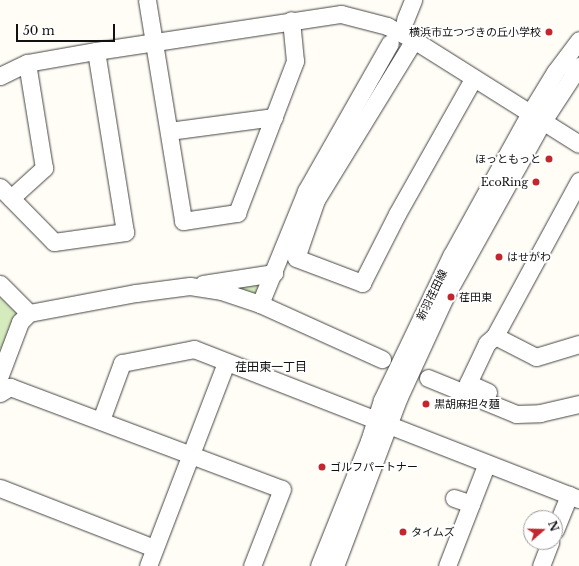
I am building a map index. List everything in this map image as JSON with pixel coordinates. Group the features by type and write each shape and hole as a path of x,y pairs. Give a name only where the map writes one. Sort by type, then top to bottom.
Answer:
{"street":[{"path":"147,0 183,221 237,213 295,61 291,20"},
{"path":"405,20 413,0"},
{"path":"0,76 27,63 154,41 291,20 340,7 387,26 414,40 579,144"},
{"path":"414,40 316,200 296,258 362,283 396,214 474,79"},
{"name":"新羽荏田線","path":"319,566 382,422 536,117 555,72 579,40"},
{"path":"260,304 274,273 306,190 390,43"},
{"path":"27,63 44,168 6,193 54,242 124,232 96,51"},
{"name":"新羽荏田線","path":"536,117 579,66"},
{"path":"169,130 274,117"},
{"path":"497,406 492,393 468,384 487,343 495,336 579,181"},
{"path":"0,375 20,322 28,313 136,293 274,273"},
{"path":"0,284 28,313"},
{"path":"190,286 220,291 260,304 382,359"},
{"path":"495,336 536,357 579,344"},
{"path":"101,420 122,363 194,349 226,363 574,497 563,516"},
{"path":"148,566 226,363"},
{"path":"428,378 516,414 540,413 579,404"},
{"path":"0,393 10,387 282,489 252,566"},
{"name":"新羽荏田線","path":"335,566 382,422"},
{"path":"447,566 487,463"},
{"path":"0,488 154,548"},
{"path":"454,498 471,504"},
{"path":"541,566 547,550"}],"green space":[{"path":"263,279 253,298 224,286"},
{"path":"0,297 18,314 0,361"}],"place":[{"name":"横浜市立つづきの丘小学校","path":"549,32"},
{"name":"ほっともっと","path":"549,159"},
{"name":"EcoRing","path":"536,182"},
{"name":"はせがわ","path":"499,257"},
{"name":"荏田東","path":"451,297"},
{"name":"黒胡麻担々麺","path":"426,404"},
{"name":"ゴルフパートナー","path":"322,467"},
{"name":"タイムズ","path":"403,532"}],"district":[{"name":"荏田東一丁目","path":"271,367"}]}
